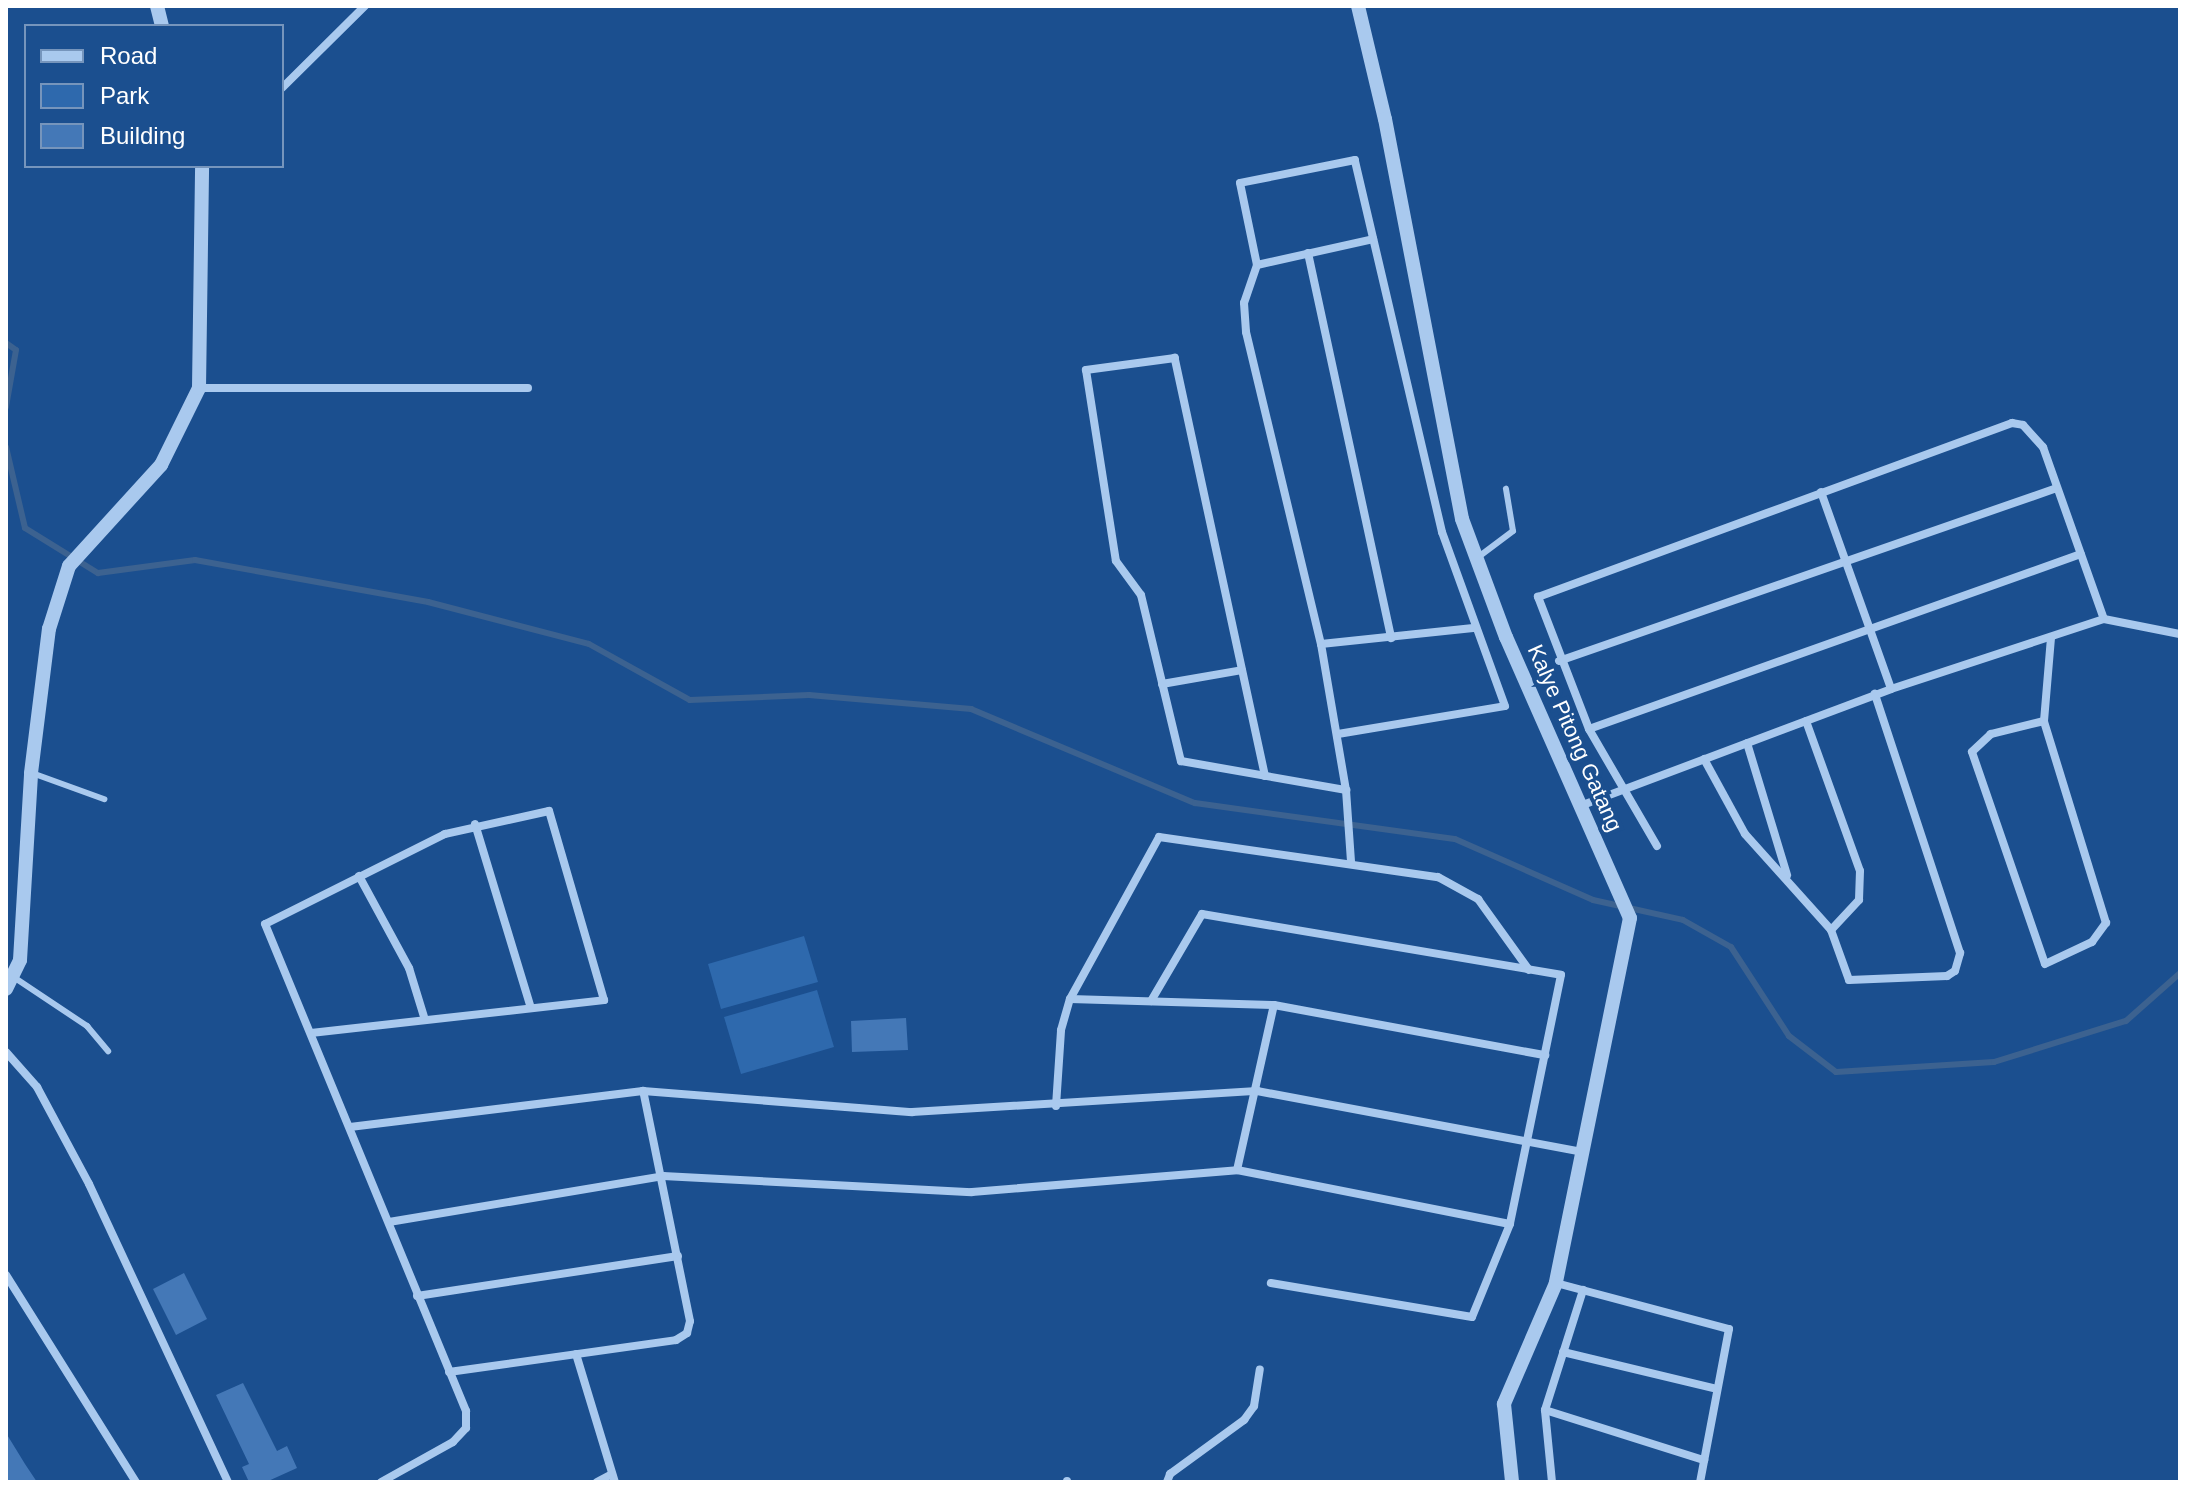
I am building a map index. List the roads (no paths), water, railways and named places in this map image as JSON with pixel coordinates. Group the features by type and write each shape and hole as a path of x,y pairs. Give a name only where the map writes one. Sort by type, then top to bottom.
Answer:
{"street":[{"path":"284,86 365,6"},
{"name":"Kalye Pitong Gatang","path":"1358,6 1385,119 1462,519 1475,559 1579,806 1630,918 1586,1152 1556,1283 1504,1404 1512,1482"},
{"path":"1338,734 1505,706 1473,628 1442,532 1355,160 1240,183 1257,265 1244,303 1246,332 1321,644 1346,790 1351,862"},
{"path":"10,984 49,629 69,566 161,465 199,388 202,168"},
{"path":"1257,265 1373,239"},
{"path":"1308,253 1391,638"},
{"path":"1265,776 1175,358 1086,370 1116,561 1141,595 1181,761 1265,776 1346,790"},
{"path":"199,388 528,388"},
{"path":"1657,846 1589,729 1559,661 1538,597 2012,423 2034,435 2057,488 2104,619"},
{"path":"1559,661 2057,488"},
{"path":"1821,492 1891,689"},
{"path":"1589,729 2081,554"},
{"path":"1579,806 1875,694 2104,619 2180,634"},
{"path":"1321,644 1473,628"},
{"path":"2044,721 1991,734 1972,752 2045,964 2092,942 2106,923 2044,721 2051,637"},
{"path":"1162,684 1242,670"},
{"path":"1704,759 1745,834 1787,875 1831,930 1849,980 1938,978 1955,971 1960,964 1875,694"},
{"path":"1806,721 1860,871 1859,900 1831,930"},
{"path":"1747,743 1787,875"},
{"path":"311,1033 604,1000 549,811 475,824 359,876 265,924 466,1411 466,1428 453,1442 381,1482"},
{"path":"475,824 531,1008"},
{"path":"1056,1106 1061,1030 1070,999 1159,837 1351,862 1458,885 1495,917 1529,970"},
{"path":"359,876 409,968 425,1020"},
{"path":"1151,1001 1202,914 1561,975 1510,1224 1472,1317 1271,1283"},
{"path":"1070,999 1274,1005 1545,1055"},
{"path":"1237,1170 1274,1005"},
{"path":"6,1052 37,1087 89,1184 228,1482"},
{"path":"350,1127 643,1091 912,1112 1056,1106 1257,1091 1586,1152"},
{"path":"449,1372 682,1338 690,1321 663,1176 643,1091"},
{"path":"389,1222 663,1176 972,1192 1237,1170 1510,1224"},
{"path":"417,1296 678,1256"},
{"path":"6,1275 136,1482"},
{"path":"1556,1283 1729,1329 1700,1482"},
{"path":"1554,1482 1545,1410 1583,1290"},
{"path":"1563,1352 1717,1389"},
{"path":"576,1354 613,1478 597,1482"},
{"path":"1167,1482 1173,1472 1244,1420 1254,1406 1260,1369"},
{"path":"1545,1410 1704,1460"}],"lane":[{"path":"1475,559 1513,531 1506,489"},
{"path":"31,773 104,799"},
{"path":"10,984 87,1026 108,1051"}],"waterway":[{"path":"6,343 16,350 6,407"},
{"path":"6,447 25,528 98,573 195,560 428,602 589,644 690,700 809,695 971,709 1195,803 1455,839 1593,900 1683,920 1731,947 1789,1036 1836,1072 1994,1062 2126,1021 2180,973"}]}
